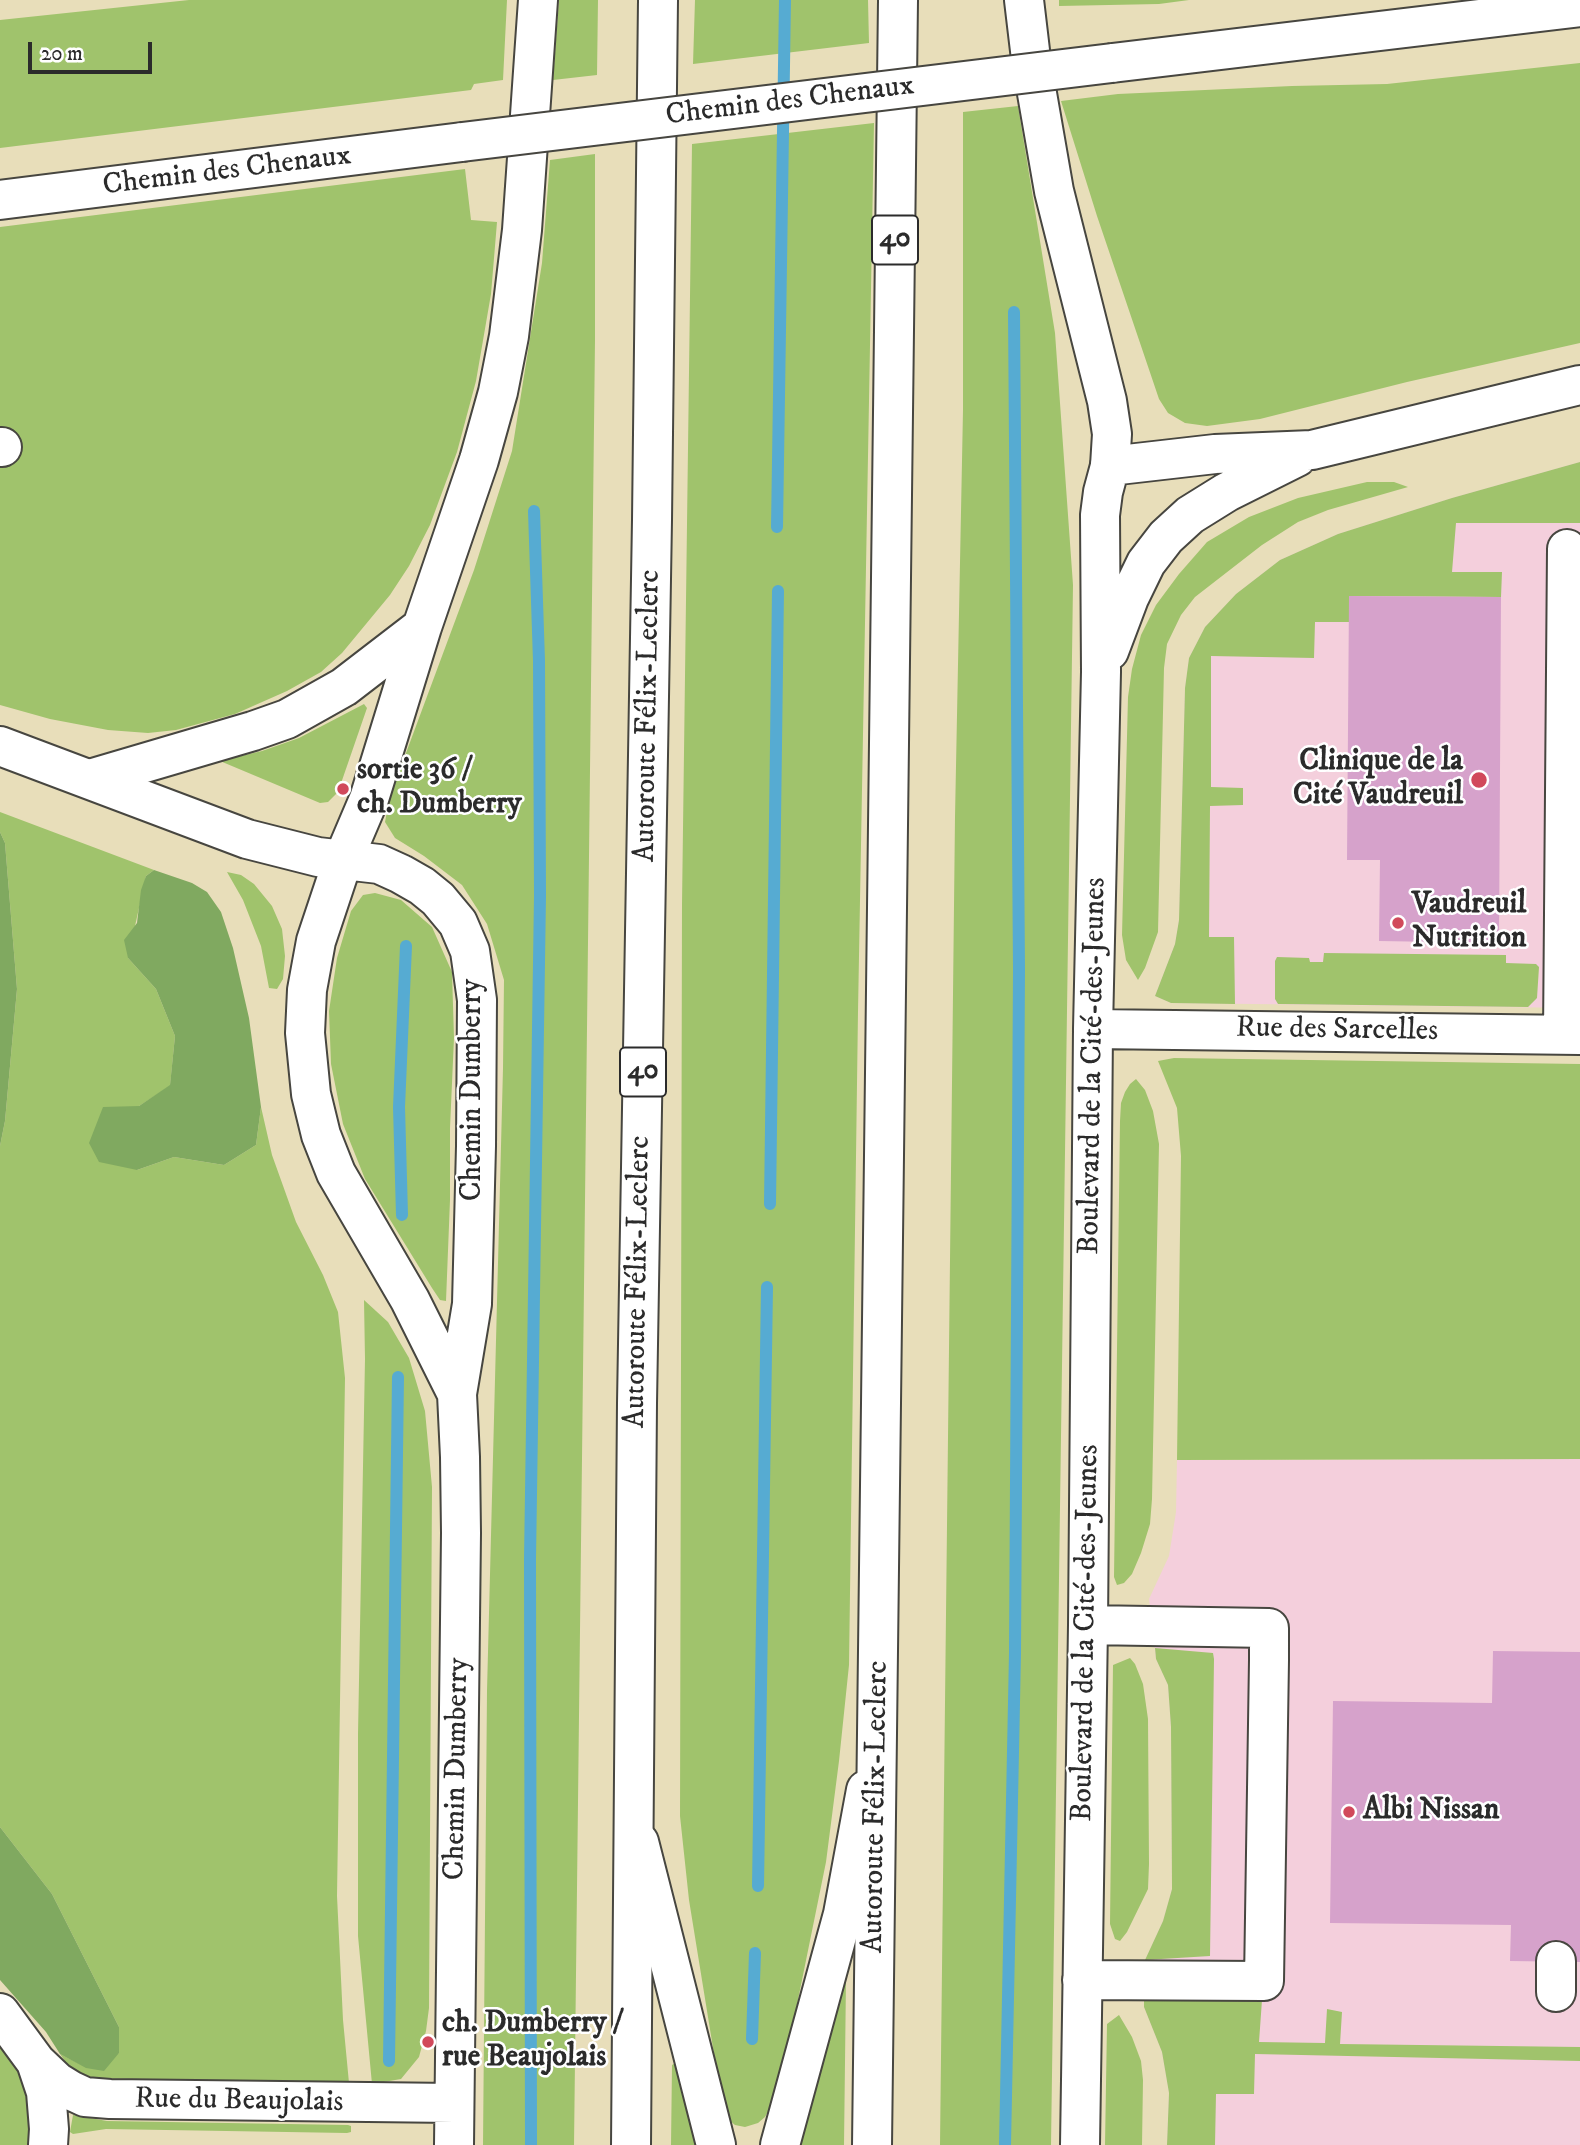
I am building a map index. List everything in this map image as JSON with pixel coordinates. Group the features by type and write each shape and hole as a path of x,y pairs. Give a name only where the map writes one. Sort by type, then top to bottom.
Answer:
{"main road":[{"path":"343,860 369,799 422,627 479,460 498,392 509,336 523,217 538,0"},
{"name":"Autoroute Félix-Leclerc","path":"631,2145 637,1389 658,0"},
{"name":"Autoroute Félix-Leclerc","path":"872,2145 898,0"},
{"name":"Boulevard de la Cité-des-Jeunes","path":"1024,0 1033,72 1054,191 1107,401 1112,434 1110,466 1100,515 1101,672 1093,1029 1080,2145"},
{"name":"Chemin des Chenaux","path":"0,200 1580,7"},
{"path":"1110,466 1215,454 1312,450 1580,385"},
{"path":"1101,672 1129,598 1146,563 1166,537 1190,515 1227,492 1312,450"},
{"path":"1567,549 1571,1035"},
{"path":"90,779 287,719 344,687 422,627"},
{"name":"Chemin Dumberry","path":"0,746 247,839 343,860 379,864 422,886 438,900 458,923 473,963 477,1000 472,1304 457,1394 461,1533 454,2145"},
{"name":"Chemin Dumberry","path":"343,860 316,941 307,990 305,1033 311,1094 321,1135 335,1173 410,1300 457,1394"},
{"name":"Rue des Sarcelles","path":"1093,1029 1571,1035"},
{"path":"1082,1980 1264,1981 1269,1688 1269,1628 1088,1625"},
{"path":"780,2145 843,1914 878,1723"},
{"path":"634,1823 716,2145"},
{"name":"Rue du Beaujolais","path":"0,2012 36,2062 57,2082 85,2096 110,2099 454,2104"},
{"name":"Rue du Beaujolais","path":"36,2062 46,2092 48,2145"}],"shaded area":[{"path":"1580,462 1580,1008 1171,1003 1155,996 1175,944 1179,920 1185,688 1189,658 1205,627 1236,594 1280,560 1338,534"},
{"path":"1580,1459 1580,2145 1167,2145 1169,2093 1162,2052 1144,2007 1145,1960 1163,1921 1172,1889 1171,1727 1168,1685 1156,1659 1149,1599 1169,1556 1176,1512 1177,1460"}],"green space":[{"path":"189,0 507,0 503,80 474,84 471,90 0,148 0,20"},
{"path":"559,0 598,0 597,75 553,80"},
{"path":"695,0 868,0 869,43 693,64"},
{"path":"1059,0 1189,0 1159,4 1059,6"},
{"path":"1580,63 1580,343 1260,419 1207,426 1185,423 1168,413 1159,399 1061,101 1118,94 1387,84"},
{"path":"1018,106 1055,333 1073,585 1051,2145 940,2145 955,817 963,410 963,112"},
{"path":"874,123 849,1665 826,1862 790,2039 773,2102 765,2117 758,2123 745,2127 735,2125 729,2120 720,2091 689,1900 680,1816 682,904 692,144"},
{"path":"595,154 574,2145 483,2145 487,1691 504,980 487,924 462,885 395,838 385,822 390,796 474,570 512,451 542,263 550,160"},
{"path":"465,169 471,220 497,222 491,294 476,381 457,452 430,525 409,566 390,595 342,653 321,672 287,691 235,714 176,730 148,733 108,730 50,719 0,705 0,227"},
{"path":"1580,462 1580,523 1456,523 1452,572 1502,572 1501,597 1349,596 1349,622 1315,622 1314,658 1211,656 1211,787 1243,788 1243,805 1210,806 1209,937 1234,937 1235,1004 1171,1003 1155,996 1175,944 1179,920 1185,688 1189,658 1205,627 1236,594 1280,560 1338,534"},
{"path":"1367,482 1394,482 1408,487 1328,510 1298,522 1262,545 1195,597 1181,615 1167,644 1164,668 1158,932 1138,980 1126,960 1122,935 1128,697 1141,635 1156,605 1207,542 1249,517 1298,498"},
{"path":"364,704 367,708 338,792 328,802 320,803 220,761 262,751 299,738"},
{"path":"0,812 154,870 146,876 128,958 156,989 175,1036 170,1086 139,1106 137,1170 174,1157 224,1165 256,1145 261,1107 272,1155 296,1222 338,1312 345,1378 337,1896 349,2083 107,2083 83,2077 69,2067 60,2054 86,2067 119,2053 119,2027 52,1894 0,1827 0,1146 5,1121 17,989"},
{"path":"0,832 5,843 17,989 5,1121 0,1146"},
{"path":"154,870 192,883 207,892 221,912 233,948 249,1018 261,1107 256,1145 224,1165 174,1157 137,1170 99,1162 89,1143 103,1107 139,1106 170,1085 175,1036 156,989 128,958 124,940 137,923 141,890 146,876"},
{"path":"227,872 241,875 254,884 272,906 282,929 285,956 283,979 277,989 269,988 261,946 243,900"},
{"path":"375,893 401,900 432,927 452,972 454,1038 446,1301 440,1300 432,1288 365,1179 343,1124 331,1064 329,1011 337,958 351,911 363,895"},
{"path":"1324,953 1506,955 1506,963 1536,964 1539,967 1537,998 1528,1007 1278,1004 1275,999 1277,957 1309,958 1310,962 1323,962"},
{"path":"1174,1058 1580,1064 1580,1459 1177,1460 1181,1156 1177,1108 1158,1061"},
{"path":"1136,1079 1145,1090 1153,1111 1159,1144 1152,1499 1150,1524 1141,1553 1132,1574 1124,1583 1117,1585 1114,1577 1120,1121 1125,1092"},
{"path":"364,1300 388,1322 409,1358 425,1411 432,1487 429,2008 419,2057 401,2079 372,2084 358,1936"},
{"path":"1155,1648 1213,1653 1210,1956 1145,1960 1163,1921 1172,1889 1171,1727 1168,1685 1156,1659"},
{"path":"1130,1658 1143,1684 1148,1719 1149,1864 1148,1889 1120,1941 1115,1939 1110,1924 1113,1665"},
{"path":"0,1827 52,1894 119,2027 119,2053 104,2071 86,2068 60,2054 46,2032 0,1980"},
{"path":"846,1979 844,2145 798,2145 844,1984"},
{"path":"1144,2000 1262,2000 1259,2042 1325,2043 1327,2009 1342,2012 1340,2044 1580,2047 1580,2061 1255,2054 1254,2094 1216,2094 1215,2145 1167,2145 1169,2093 1162,2052 1144,2007"},
{"path":"1119,2015 1132,2037 1141,2061 1142,2145 1105,2145 1107,2024"},
{"path":"0,2037 16,2060 30,2094 30,2145 0,2145"},
{"path":"677,2062 696,2145 671,2145 672,2065"},
{"path":"73,2115 107,2121 348,2125 351,2126 351,2132 106,2129 73,2134 70,2132"}],"building":[{"path":"1349,596 1501,597 1499,943 1379,941 1380,860 1347,860"},
{"path":"1493,1651 1580,1652 1580,1962 1510,1961 1511,1925 1330,1923 1333,1701 1492,1703"}],"waterway":[{"path":"777,527 785,0"},
{"path":"1005,2145 1015,1653 1019,969 1014,312"},
{"path":"531,2145 530,1559 540,896 539,661 534,511"},
{"path":"770,1204 778,591"},
{"path":"402,1215 399,1107 406,946"},
{"path":"758,1886 767,1287"},
{"path":"389,2061 398,1377"},
{"path":"752,2039 755,1953"}],"place":[{"name":"Clinique de la Cité Vaudreuil","path":"1479,780"},
{"name":"sortie 36 / ch. Dumberry","path":"343,789"},
{"name":"Vaudreuil Nutrition","path":"1398,923"},
{"name":"Albi Nissan","path":"1349,1812"},
{"name":"ch. Dumberry / rue Beaujolais","path":"428,2042"}]}
